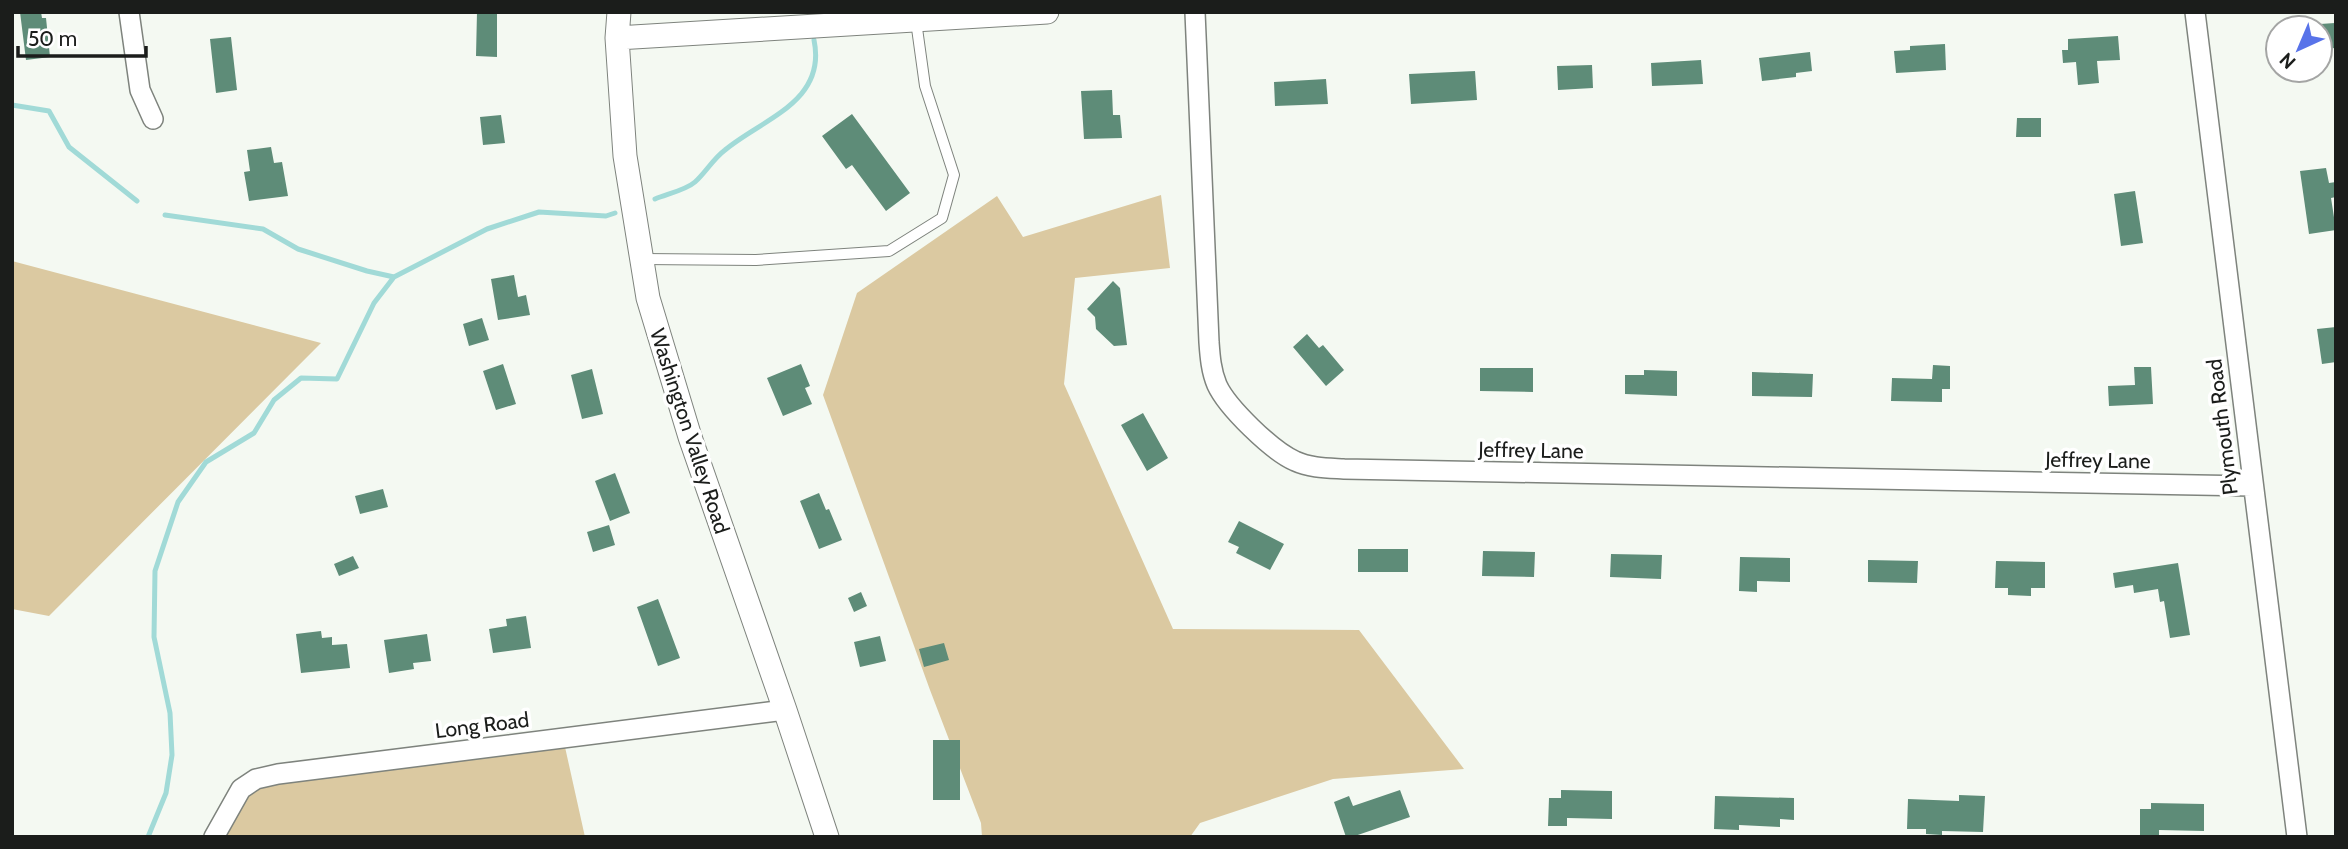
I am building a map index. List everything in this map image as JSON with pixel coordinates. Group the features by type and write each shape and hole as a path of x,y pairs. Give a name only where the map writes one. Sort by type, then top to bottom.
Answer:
{"street":[{"path":"129,12 140,90 153,118"},
{"name":"Washington Valley Road","path":"619,12 617,38 625,156 648,298 690,437 827,837"},
{"path":"617,38 1047,12"},
{"name":"Jeffrey Lane","path":"1195,12 1212,369 1217,385 1229,405 1279,452 1296,462 1315,467 1344,469 2252,486"},
{"name":"Plymouth Road","path":"2195,12 2297,837"},
{"name":"Long Road","path":"214,837 241,789 256,779 278,774 785,710"}],"lane":[{"path":"641,259 756,260 889,251 942,218 954,175 925,86 916,20"}],"shaded area":[{"path":"1161,195 1170,268 1075,278 1064,384 1173,629 1359,630 1464,769 1333,779 1200,823 1190,837 982,837 981,823 823,395 857,293 997,196 1023,237"},
{"path":"12,261 321,343 49,616 12,609"},
{"path":"563,738 585,837 214,837 241,789"}],"building":[{"path":"20,12 41,12 42,18 46,18 50,57 26,60"},
{"path":"477,12 497,12 497,57 476,56"},
{"path":"2334,23 2336,48 2334,48"},
{"path":"2118,36 2120,60 2097,61 2099,83 2078,85 2076,62 2063,63 2062,50 2068,50 2068,39"},
{"path":"231,37 237,90 216,93 210,39"},
{"path":"1945,44 1946,70 1896,73 1894,51 1910,50 1910,46"},
{"path":"1810,52 1812,71 1796,73 1796,77 1762,81 1759,58"},
{"path":"1701,60 1703,84 1652,86 1651,63"},
{"path":"1592,65 1593,88 1558,90 1557,66"},
{"path":"1475,71 1477,100 1411,104 1409,74"},
{"path":"1326,79 1328,104 1275,106 1274,82"},
{"path":"1112,90 1113,115 1120,115 1122,138 1084,139 1081,91"},
{"path":"852,114 910,193 886,211 852,165 846,169 822,136"},
{"path":"501,115 505,143 483,145 480,117"},
{"path":"2017,118 2041,118 2041,137 2016,137"},
{"path":"271,147 274,163 282,162 288,196 249,201 244,172 250,171 247,150"},
{"path":"2326,168 2329,183 2336,182 2336,197 2331,198 2336,230 2309,234 2300,171"},
{"path":"2135,191 2143,243 2121,246 2114,194"},
{"path":"514,275 518,297 526,295 530,315 498,320 491,279"},
{"path":"1113,281 1120,288 1127,345 1114,346 1096,329 1095,317 1087,309"},
{"path":"482,318 489,340 469,346 463,324"},
{"path":"2336,327 2336,362 2322,364 2317,329"},
{"path":"1307,334 1319,348 1323,345 1344,370 1326,386 1293,347"},
{"path":"503,364 516,404 496,410 483,371"},
{"path":"801,364 810,386 805,388 812,404 783,416 767,378"},
{"path":"1933,365 1950,366 1950,389 1942,389 1942,402 1891,401 1892,378 1932,379"},
{"path":"2134,367 2151,367 2153,404 2109,406 2108,386 2135,385"},
{"path":"1480,368 1533,368 1533,392 1480,391"},
{"path":"592,369 603,414 582,419 571,375"},
{"path":"1644,370 1677,371 1677,396 1625,394 1625,375 1644,375"},
{"path":"1752,372 1813,374 1812,397 1752,396"},
{"path":"1143,413 1168,458 1147,471 1121,425"},
{"path":"615,473 630,513 610,521 595,481"},
{"path":"383,489 388,507 360,514 355,496"},
{"path":"819,493 842,540 819,549 800,501"},
{"path":"1239,521 1284,544 1270,570 1236,553 1239,547 1228,542"},
{"path":"609,525 615,545 593,552 587,532"},
{"path":"1358,549 1408,549 1408,572 1358,572"},
{"path":"1483,551 1535,552 1534,577 1482,576"},
{"path":"1611,554 1662,555 1661,579 1610,577"},
{"path":"353,556 359,568 339,576 334,564"},
{"path":"1740,557 1790,558 1790,582 1757,581 1757,592 1739,591"},
{"path":"1868,560 1918,561 1917,583 1868,582"},
{"path":"1996,561 2045,562 2045,588 2031,588 2031,596 2008,595 2008,588 1995,588"},
{"path":"2178,563 2190,635 2170,638 2164,601 2160,602 2158,589 2134,593 2133,585 2115,588 2113,573"},
{"path":"861,592 867,606 854,612 848,598"},
{"path":"658,599 680,658 658,666 637,607"},
{"path":"526,616 531,648 493,653 489,629 507,626 506,619"},
{"path":"321,631 322,638 332,637 332,645 347,644 350,668 301,673 296,634"},
{"path":"427,634 431,661 413,663 414,669 389,673 384,640"},
{"path":"880,636 886,661 860,667 854,642"},
{"path":"944,643 949,660 924,667 919,649"},
{"path":"933,740 960,740 960,800 933,800"},
{"path":"1400,790 1410,817 1346,837 1334,802 1349,796 1353,806"},
{"path":"1561,790 1612,791 1612,819 1567,818 1567,826 1548,826 1549,798 1561,798"},
{"path":"1959,795 1985,796 1983,832 1942,831 1942,835 1926,834 1926,829 1907,829 1908,799 1959,801"},
{"path":"1715,796 1794,798 1794,820 1780,819 1780,827 1739,825 1739,830 1714,829"},
{"path":"2151,803 2204,804 2204,831 2159,830 2159,837 2140,837 2140,809 2151,809"}],"waterway":[{"path":"655,199 691,185 725,150 788,107 811,79 815,61 814,40"},
{"path":"12,105 49,111 69,147 137,201"},
{"path":"148,837 166,793 172,755 170,713 154,637 155,571 178,502 206,462 254,433 274,400 301,378 337,379 374,303 394,277 487,229 539,212 606,216 615,213"},
{"path":"165,215 263,229 298,249 394,277"}]}
